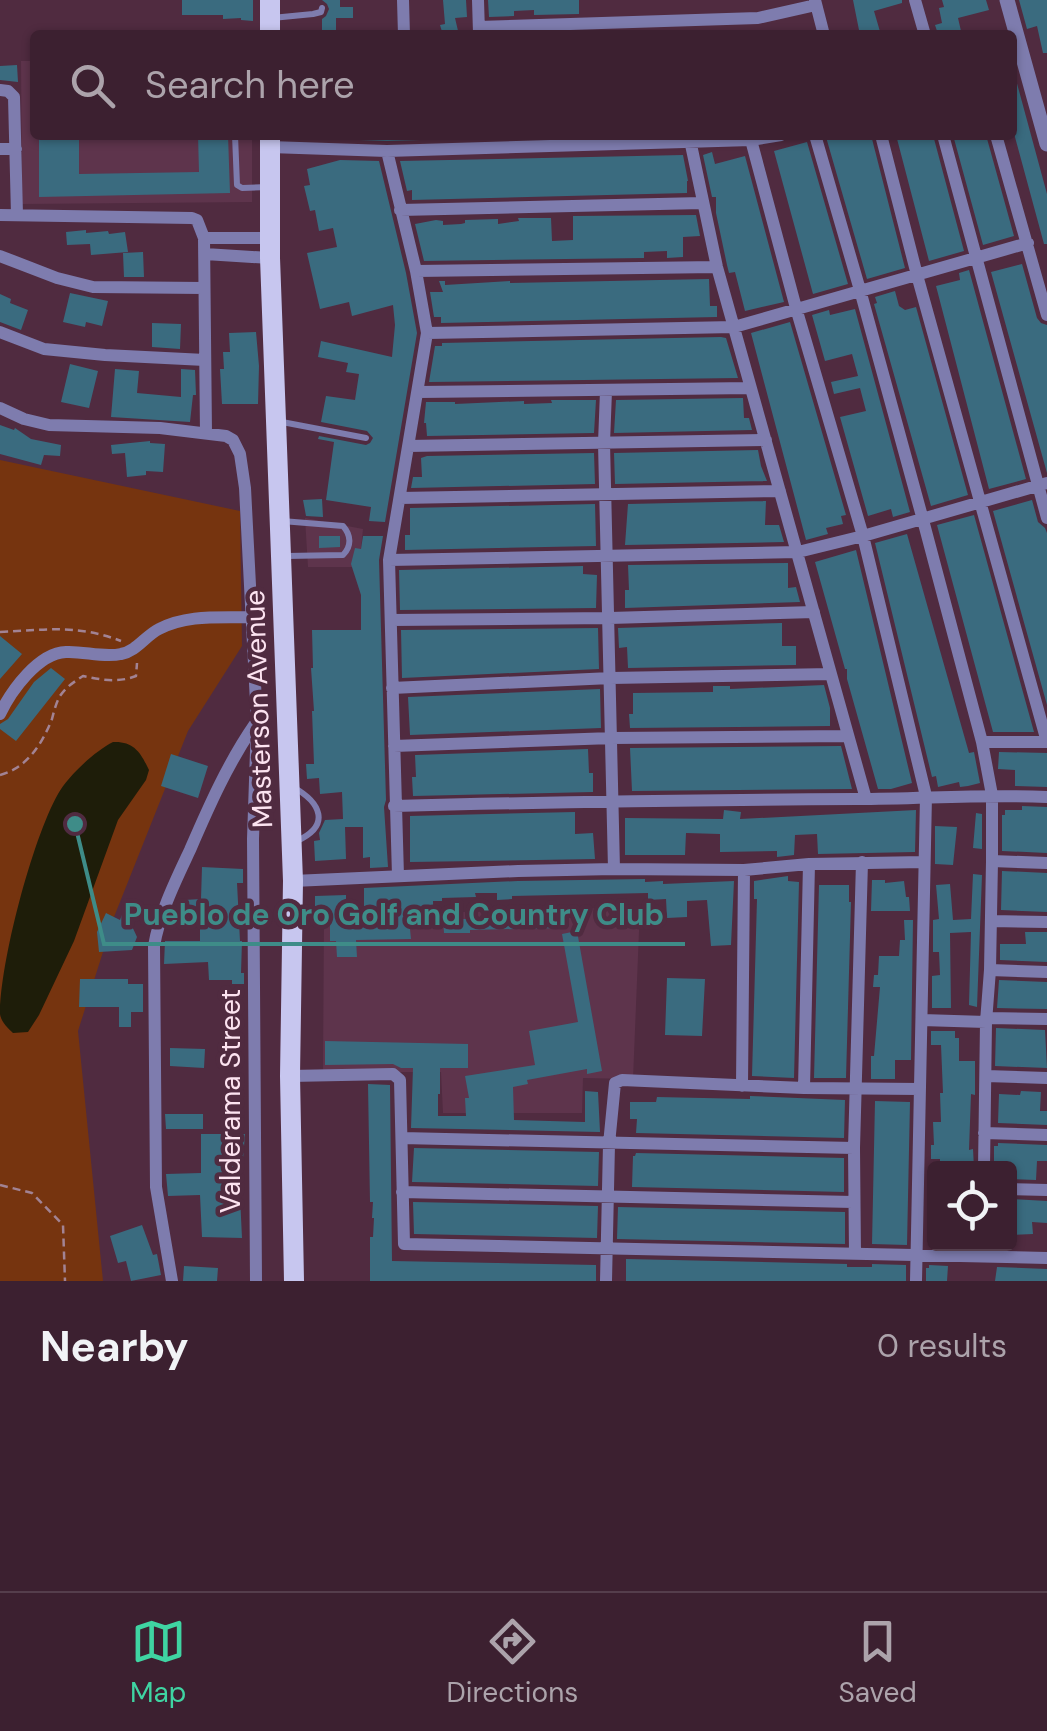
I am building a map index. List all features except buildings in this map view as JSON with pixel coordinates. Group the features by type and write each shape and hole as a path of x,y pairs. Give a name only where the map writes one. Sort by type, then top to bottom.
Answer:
{"main road":[{"name":"Masterson Avenue","path":"270,141 270,248 292,882 294,1281"}],"street":[{"path":"403,0 404,30"},
{"path":"478,0 479,30"},
{"path":"915,0 924,30"},
{"path":"1007,0 1015,30"},
{"path":"500,30 758,18 815,2 823,30"},
{"path":"1017,36 1047,144"},
{"path":"0,90 8,90 14,97 17,215"},
{"path":"690,140 717,267 866,799"},
{"path":"270,141 386,151 751,140 863,536 926,796 916,1281"},
{"path":"816,140 923,520 982,742 992,794 984,1161"},
{"path":"882,140 1047,742 982,742"},
{"path":"944,140 1043,485 1047,518"},
{"path":"997,140 1047,314"},
{"path":"0,148 16,149"},
{"path":"386,151 427,333 389,560 398,876"},
{"path":"400,210 702,202"},
{"path":"0,215 192,218 200,224 204,238 206,433 49,425 0,408"},
{"path":"204,238 270,248"},
{"path":"427,333 734,327 1028,243"},
{"path":"204,254 270,248"},
{"path":"0,256 57,278 93,286 204,288"},
{"path":"416,271 717,267"},
{"path":"0,332 44,348 205,360"},
{"path":"418,392 751,388"},
{"path":"606,391 614,869"},
{"name":"Valderama Street","path":"206,433 226,436 240,454 252,618 256,722 256,1281"},
{"path":"408,446 766,440"},
{"path":"389,560 798,552 1043,485"},
{"path":"400,498 780,491"},
{"path":"391,620 814,612"},
{"path":"2,704 20,681 61,651 117,656 175,621 252,618"},
{"path":"392,688 611,678 831,674"},
{"path":"172,1281 156,1187 154,946 162,913 215,793 256,722"},
{"path":"394,746 612,738 848,736"},
{"path":"394,806 992,794 1047,797"},
{"path":"992,860 1047,863"},
{"path":"855,1254 862,862"},
{"path":"292,882 924,862"},
{"path":"804,1088 809,864"},
{"path":"742,1086 744,870"},
{"path":"991,921 1047,922"},
{"path":"990,970 1047,972"},
{"path":"922,1020 1047,1019"},
{"path":"290,1076 397,1076 400,1080 404,1244 916,1256 971,1251"},
{"path":"986,1076 1047,1078"},
{"path":"606,1281 613,1086 617,1082 920,1090"},
{"path":"984,1133 1047,1135"},
{"path":"402,1138 854,1148"},
{"path":"1017,1189 1047,1190"},
{"path":"402,1192 853,1202"},
{"path":"990,1251 1047,1258"}],"lane":[{"path":"270,18 313,14 322,8"},
{"path":"235,140 237,185 270,187"},
{"path":"276,421 366,438"},
{"path":"279,521 342,526 350,541 344,555 280,556"}],"path":[{"path":"0,632 64,627 106,635 124,642 138,666 136,676 123,681 83,676 68,685 35,750 24,764 0,775"},
{"path":"0,1185 32,1193 62,1225 65,1281"}],"shaded area":[{"path":"21,61 30,61 30,140 252,140 252,202 22,204"},
{"path":"0,460 240,511 242,646 188,731 114,917 78,1031 103,1281 0,1281"},
{"path":"305,518 363,529 359,567 308,567"},
{"path":"113,742 132,746 140,753 149,770 146,780 118,820 74,941 39,1015 28,1032 13,1033 1,1017 1,992 28,870 62,787 82,765"},
{"path":"640,907 633,1079 583,1078 582,1113 443,1113 441,1072 323,1072 324,916"}],"place":[{"name":"Pueblo de Oro Golf and Country Club","path":"75,824"}]}
